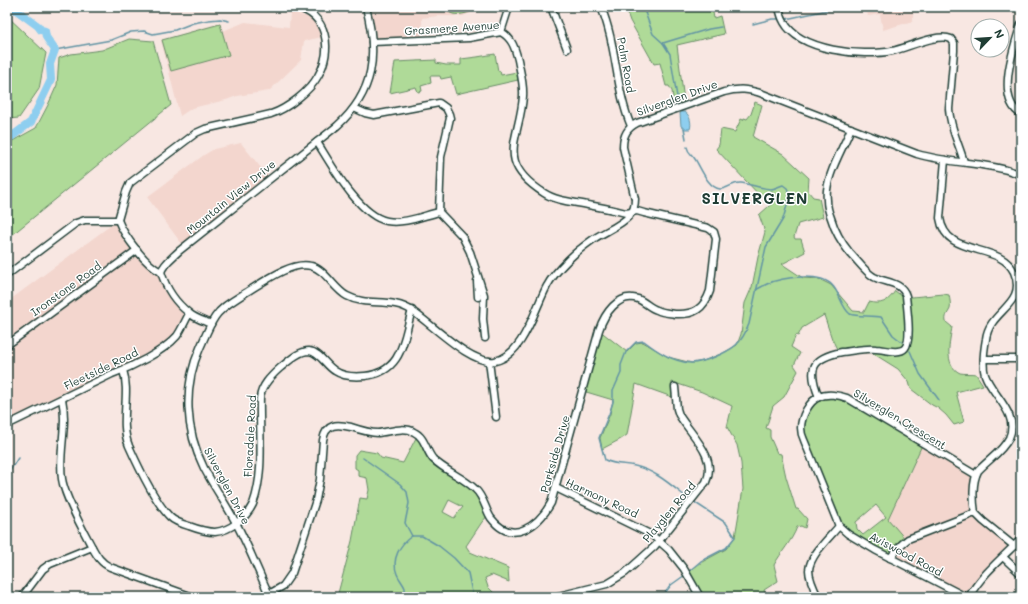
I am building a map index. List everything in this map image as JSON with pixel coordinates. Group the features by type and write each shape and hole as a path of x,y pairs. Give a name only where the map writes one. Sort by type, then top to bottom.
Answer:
{"street":[{"path":"211,324 189,314 164,283 161,272 148,263 137,250 118,220 130,183 196,132 205,128 276,112 286,107 307,90 313,83 322,66 326,40 323,29 316,17 303,9 295,7"},
{"name":"Mountain View Drive","path":"161,272 168,260 317,142 343,120 354,108 364,92 372,59 372,42 366,7"},
{"path":"501,32 509,7"},
{"path":"551,7 567,50"},
{"name":"Palm Road","path":"601,7 611,33 621,94 631,126"},
{"path":"779,7 784,22 796,34 807,42 831,49 879,53 941,37 951,39 954,43 954,51 949,109 952,131 964,162"},
{"path":"1021,24 1010,68 1008,92 1009,101 1012,107 1021,114"},
{"name":"Grasmere Avenue","path":"372,42 462,38 501,32 509,39 515,48 523,83 524,94 513,146 516,162 522,175 552,197 632,213"},
{"name":"Silverglen Drive","path":"632,213 636,199 623,147 625,134 631,126 724,92 743,88 763,94 851,128 906,151 928,157 1006,169 1021,175"},
{"path":"354,108 374,115 434,103 442,104 450,114 441,158 439,212 465,240 470,252 484,295 485,338"},
{"path":"818,597 810,577 810,565 815,556 839,526 820,482 801,429 803,415 810,405 819,397 813,374 814,366 819,360 829,355 862,349 899,351 904,349 908,342 905,292 900,286 873,276 843,244 838,236 826,200 828,183 851,128"},
{"path":"317,142 354,197 370,213 378,218 386,221 396,221 413,219 439,212"},
{"path":"945,160 940,218 944,233 959,243 991,254 1003,260 1012,268 1017,283 1017,293 1013,301 996,317 988,328 986,337 984,359 986,377 1008,413 1012,426 1011,432 1003,447 982,466 976,476 975,514"},
{"name":"Parkside Drive","path":"268,596 283,586 292,573 318,496 324,435 331,426 340,425 376,432 401,430 414,431 421,438 435,460 477,490 491,518 499,526 508,531 514,532 530,527 537,522 551,503 556,488 599,330 604,317 619,302 631,298 640,300 660,312 687,314 700,307 708,298 716,239 714,232 704,227 651,214 637,211 632,213"},
{"path":"496,417 489,362 505,357 515,348 533,318 548,285 560,268 585,245 628,218 632,213"},
{"path":"7,275 76,223 85,220 118,220"},
{"name":"Ironstone Road","path":"7,345 137,250"},
{"name":"Silverglen Drive","path":"268,596 236,523 203,465 194,443 190,422 189,390 191,373 211,324 220,311 235,300 283,271 304,265 316,267 339,290 350,297 362,301 396,304 412,310 465,351 479,359 489,362"},
{"path":"477,277 478,296"},
{"name":"Floradale Road","path":"236,523 248,511 255,496 258,480 260,447 260,398 262,389 272,376 292,358 306,351 314,352 333,370 342,374 362,376 383,372 391,366 398,356 412,310"},
{"name":"Fleetside Road","path":"7,425 148,357 171,341 184,326 189,314"},
{"path":"984,359 1021,360"},
{"path":"123,370 125,381 126,438 146,480 168,514 173,520 180,523 211,532 222,530 236,523"},
{"name":"Playglen Road","path":"554,597 607,584 630,569 659,540 708,479 710,465 703,451 679,415 677,409 676,387"},
{"name":"Silverglen Crescent","path":"819,397 836,396 853,400 976,476"},
{"path":"62,399 64,413 61,472 63,485 92,548 100,560 110,567 193,597"},
{"name":"Harmony Road","path":"556,488 639,527 659,540 684,569 700,597"},
{"path":"975,514 1014,546"},
{"path":"890,558 908,539 975,514"},
{"name":"Aviswood Road","path":"839,526 848,534 890,558 966,597"},
{"path":"969,597 977,584 1021,539"},
{"path":"22,597 44,569 50,564 92,548"},
{"path":"1003,557 1021,574"}],"shaded area":[{"path":"366,7 485,7 463,16 438,16 422,18 421,40 372,42"},
{"path":"866,7 913,7 913,21 883,30 880,14 868,16"},
{"path":"290,12 313,18 319,26 322,37 304,41 301,60 269,91 237,96 192,108 180,116 161,40 220,23 223,31 245,22 289,27"},
{"path":"241,143 270,179 184,247 147,197 214,149"},
{"path":"118,220 137,250 161,272 164,283 189,314 184,326 162,349 7,425 7,302"},
{"path":"923,443 976,476 975,510 1014,546 969,597 890,558 888,519"}],"green space":[{"path":"442,7 477,7 463,14 453,14"},
{"path":"625,7 712,7 714,18 720,16 724,34 677,45 684,101 674,104 672,91 669,86 666,86 660,63 654,64 630,21"},
{"path":"7,16 46,53 39,89 19,118 7,119"},
{"path":"220,24 229,55 171,71 162,40"},
{"path":"129,39 153,41 171,105 7,239 7,144 36,128 57,85 59,58 71,54 102,50"},
{"path":"495,54 498,71 500,71 501,75 517,72 518,80 456,94 451,77 441,79 440,76 430,76 431,83 421,86 422,91 418,92 416,87 390,93 395,62 436,60 436,63 446,65 461,65 461,59"},
{"path":"755,102 762,105 753,137 783,154 809,178 808,191 813,197 819,198 823,217 798,224 794,237 795,239 801,239 805,252 782,264 803,278 819,279 831,285 853,311 864,312 869,302 884,302 890,298 895,291 902,296 912,297 944,294 949,295 950,309 946,316 946,322 952,327 949,346 949,359 951,364 960,373 976,374 983,385 956,392 964,422 954,425 938,408 911,389 909,382 898,369 866,349 839,353 832,339 824,315 802,328 798,336 796,335 791,347 800,353 794,365 798,371 784,397 773,406 766,428 770,430 770,437 777,453 781,454 786,477 796,509 798,509 807,519 805,528 801,526 797,527 774,565 778,581 764,590 766,597 701,597 687,573 702,562 726,549 735,537 743,489 741,463 737,445 727,427 732,406 702,392 672,382 672,397 636,384 627,435 602,449 600,438 610,414 613,400 583,391 599,330 627,352 636,343 643,342 668,357 692,363 703,361 723,353 737,345 741,334 745,303 752,287 765,232 759,215 778,198 771,191 761,197 716,149 719,145 721,129 735,132 741,119 747,119 751,114"},
{"path":"825,395 836,395 923,443 888,519 906,540 890,558 841,529 801,432 807,409","holes":["876,505 886,517 863,535 857,529 856,522"]},
{"path":"418,434 429,454 475,488 489,514 466,546 470,552 508,568 509,582 492,575 485,578 488,587 498,597 337,597 352,541 360,498 367,499 369,490 367,478 358,476 358,470 355,468 355,455 359,450 377,453 381,458 403,463","holes":["449,500 463,507 454,518 443,512"]}],"water":[{"path":"680,113 687,113 689,117 691,125 690,129 685,129 681,126"}],"waterway":[{"path":"7,139 31,122 51,80 50,64 55,50 46,37 45,31 41,30 38,26 12,7"},
{"path":"643,7 653,34 663,43 670,54 678,103"},
{"path":"786,19 850,7"},
{"path":"55,50 111,40 131,32 144,31 153,34 175,30 193,23 209,20 220,19 229,21"},
{"path":"753,24 772,19 779,19"},
{"path":"663,43 709,29 721,27"},
{"path":"684,128 686,139"},
{"path":"687,147 688,151 695,159 705,177 716,188 723,189 738,183 771,189 783,185 787,188 790,195 783,219 766,247 749,324 738,343 715,357 696,363 691,363 678,361 660,352 644,341 636,342 626,352 621,365 621,373 613,391 613,402 599,438 605,460 643,468 664,480 690,500"},
{"path":"756,290 767,284 782,279 801,277 819,278 835,288 845,308 850,314 881,317 893,335 902,342"},
{"path":"910,351 920,374 939,400"},
{"path":"7,475 18,458"},
{"path":"363,458 400,484 407,492 409,503 405,523 412,536"},
{"path":"688,572 701,561 726,548 735,537 726,523 694,502"},
{"path":"405,597 405,588 397,574 395,563 400,548 412,536 422,536 439,546 454,558 468,573 473,597"},
{"path":"662,597 671,585 685,575"}],"district":[{"name":"SILVERGLEN","path":"755,199"}]}
